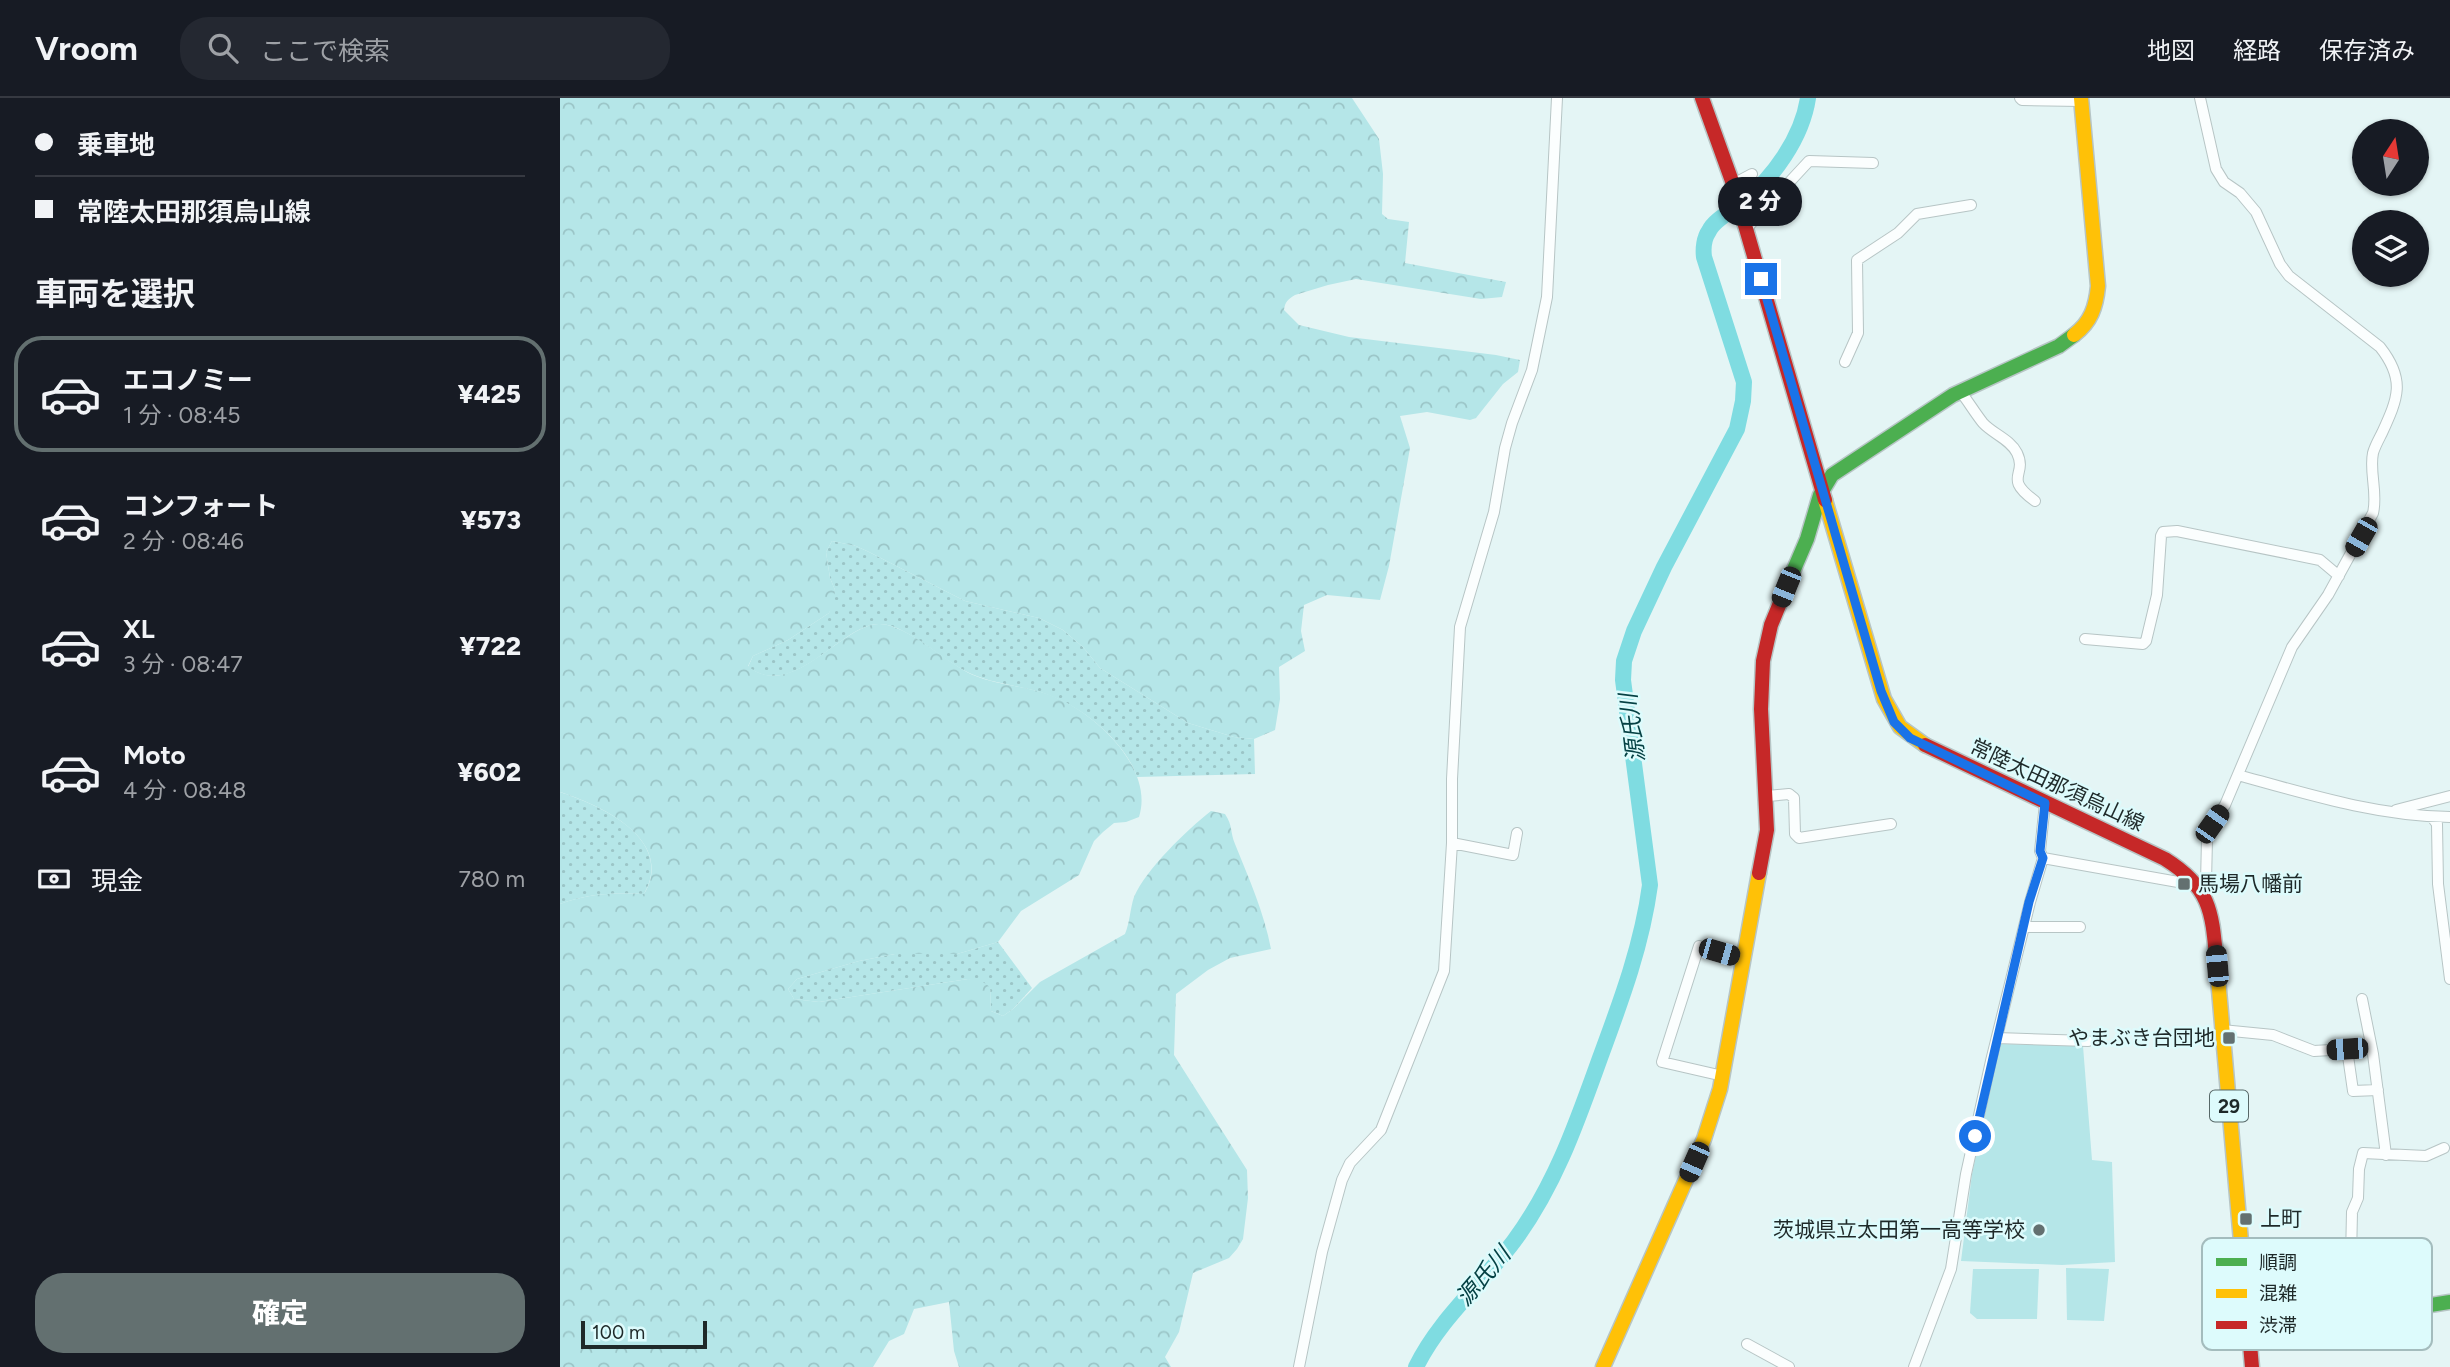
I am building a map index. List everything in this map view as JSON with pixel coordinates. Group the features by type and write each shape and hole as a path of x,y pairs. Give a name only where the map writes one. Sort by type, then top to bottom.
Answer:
{"main road":[{"name":"常陸太田那須烏山線","path":"1702,98 1735,188 1881,691 1898,727 1920,743 2165,859 2185,871 2199,884"},
{"path":"1603,1367 1704,1139 1723,1076 1767,830 1768,796 1761,695 1764,659 1772,622 1803,549 1822,488 1832,475 1960,391 2059,346 2088,322 2096,304 2098,286 2081,99"},
{"name":"29","path":"2199,884 2211,912 2240,1238"},
{"path":"2432,1306 2450,1303"}],"street":[{"path":"1299,1367 1322,1252 1342,1181 1350,1163 1381,1130 1444,971 1460,627 1494,512 1512,423 1532,370 1547,296 1557,98"},
{"path":"2020,98 2081,99"},
{"path":"2043,858 2178,881 2199,884 2206,882 2207,839 2212,824 2225,805 2292,648 2339,576 2373,513 2376,499 2373,453 2396,402 2398,388 2389,359 2379,347 2290,276 2280,264 2256,212 2239,193 2224,182 2216,169 2200,98"},
{"path":"1746,226 1809,161 1873,163"},
{"path":"1735,188 1752,174"},
{"path":"1845,362 1858,333 1857,260 1899,233 1917,214 1971,205"},
{"path":"1960,391 1983,424 2015,450 2018,457 2017,484 2020,490 2035,501"},
{"path":"2085,639 2143,644 2146,641 2157,595 2163,532 2178,531 2320,560 2339,576"},
{"path":"2238,775 2337,803 2432,817 2450,817"},
{"path":"1768,796 1789,794 1794,798 1795,834 1799,838 1891,824"},
{"path":"2393,811 2450,796"},
{"path":"1914,1367 1951,1269 1966,1174 2024,927 2043,858 2040,851 2045,803"},
{"path":"2432,817 2437,824 2440,907 2450,979"},
{"path":"1452,843 1513,855 1517,832"},
{"path":"2024,927 2080,927"},
{"path":"1723,1076 1662,1062 1699,946 1744,959"},
{"path":"2362,999 2386,1155"},
{"path":"2222,1030 2273,1035 2314,1051 2347,1049 2353,1091 2378,1090"},
{"path":"1997,1038 2088,1041"},
{"path":"2351,1238 2352,1212 2358,1198 2362,1153 2426,1156 2444,1148"},
{"path":"1747,1345 1789,1367"}],"green space":[{"path":"560,98 1352,98 1379,139 1383,174 1382,214 1388,219 1409,222 1405,263 1506,282 1502,297 1481,299 1356,279 1295,295 1286,303 1284,310 1299,325 1349,337 1520,360 1518,372 1503,384 1476,418 1470,420 1427,412 1400,416 1410,448 1389,566 1380,600 1327,595 1304,605 1301,631 1305,651 1279,667 1280,699 1275,730 1254,739 1234,737 1188,723 1100,668 1083,647 1063,630 1039,618 965,601 856,546 832,541 826,552 835,590 829,613 788,640 753,656 748,666 765,675 782,675 817,658 866,627 880,624 891,626 973,675 1050,695 1084,714 1117,743 1138,779 1142,798 1139,817 1114,823 1103,832 1094,841 1079,875 1021,911 998,942 957,954 895,954 859,961 797,979 788,989 794,999 819,1002 968,979 980,980 990,987 991,1011 1003,1016 1040,982 1125,934 1134,897 1157,862 1211,811 1225,814 1260,909 1271,949 1230,958 1208,970 1176,994 1174,1055 1247,1170 1248,1198 1243,1239 1237,1249 1229,1258 1193,1273 1179,1332 1165,1357 1171,1367 959,1367 954,1351 949,1302 914,1309 904,1334 889,1341 873,1367 560,1367 560,904 602,894 644,894 651,875 650,857 642,841 629,828 595,806 560,792"},
{"path":"832,541 856,546 965,601 1039,618 1063,630 1083,647 1100,668 1188,723 1234,737 1254,739 1255,774 1137,777 1132,764 1114,740 1077,709 1041,693 974,675 892,626 866,626 818,658 783,675 766,675 748,667 753,656 788,640 829,613 835,590 826,552"},
{"path":"560,792 613,816 642,841 650,857 651,874 644,894 602,894 560,904"},
{"path":"998,942 1032,988 1003,1016 991,1011 990,987 968,979 819,1002 794,999 788,989 797,979 859,961 895,954 957,954"},
{"path":"2000,1044 2083,1046 2092,1160 2112,1162 2115,1262 2062,1265 1961,1261 1972,1174"},
{"path":"2066,1268 2109,1269 2104,1321 2067,1320"},
{"path":"1973,1269 2039,1269 2037,1319 1977,1319 1970,1313"}],"waterway":[{"name":"源氏川","path":"1416,1367 1449,1317 1514,1241 1553,1176 1573,1130 1630,973 1650,885 1623,680 1624,661 1634,631 1664,567 1737,429 1743,401 1744,382 1704,257 1704,244 1711,227 1742,203 1775,169 1800,128 1808,98"}],"traffic: fast":[{"path":"1789,581 1807,539 1820,495 1832,475 1953,395 2059,346 2074,335"},
{"path":"2432,1305 2450,1302"}],"traffic: slow":[{"path":"2074,335 2092,314 2098,286 2081,98"},
{"path":"1825,500 1884,699 1900,727 1925,745"},
{"path":"1603,1367 1704,1139 1720,1089 1759,873"},
{"path":"2217,967 2241,1238"}],"traffic: jam":[{"path":"1702,98 1733,184 1825,500"},
{"path":"1759,873 1767,830 1761,709 1763,661 1771,625 1789,581"},
{"path":"1925,745 2165,859 2181,870 2193,881 2207,904 2214,932 2217,967"},
{"path":"2251,1350 2252,1367"}],"place":[{"name":"馬場八幡前","path":"2184,884"},
{"name":"やまぶき台団地","path":"2229,1038"},
{"name":"上町","path":"2246,1219"},
{"name":"茨城県立太田第一高等学校","path":"2039,1230"}],"route":[{"path":"1761,279 1881,691 1894,722 1910,738 2045,803 2040,851 2043,858 2029,902 1975,1136"}]}
